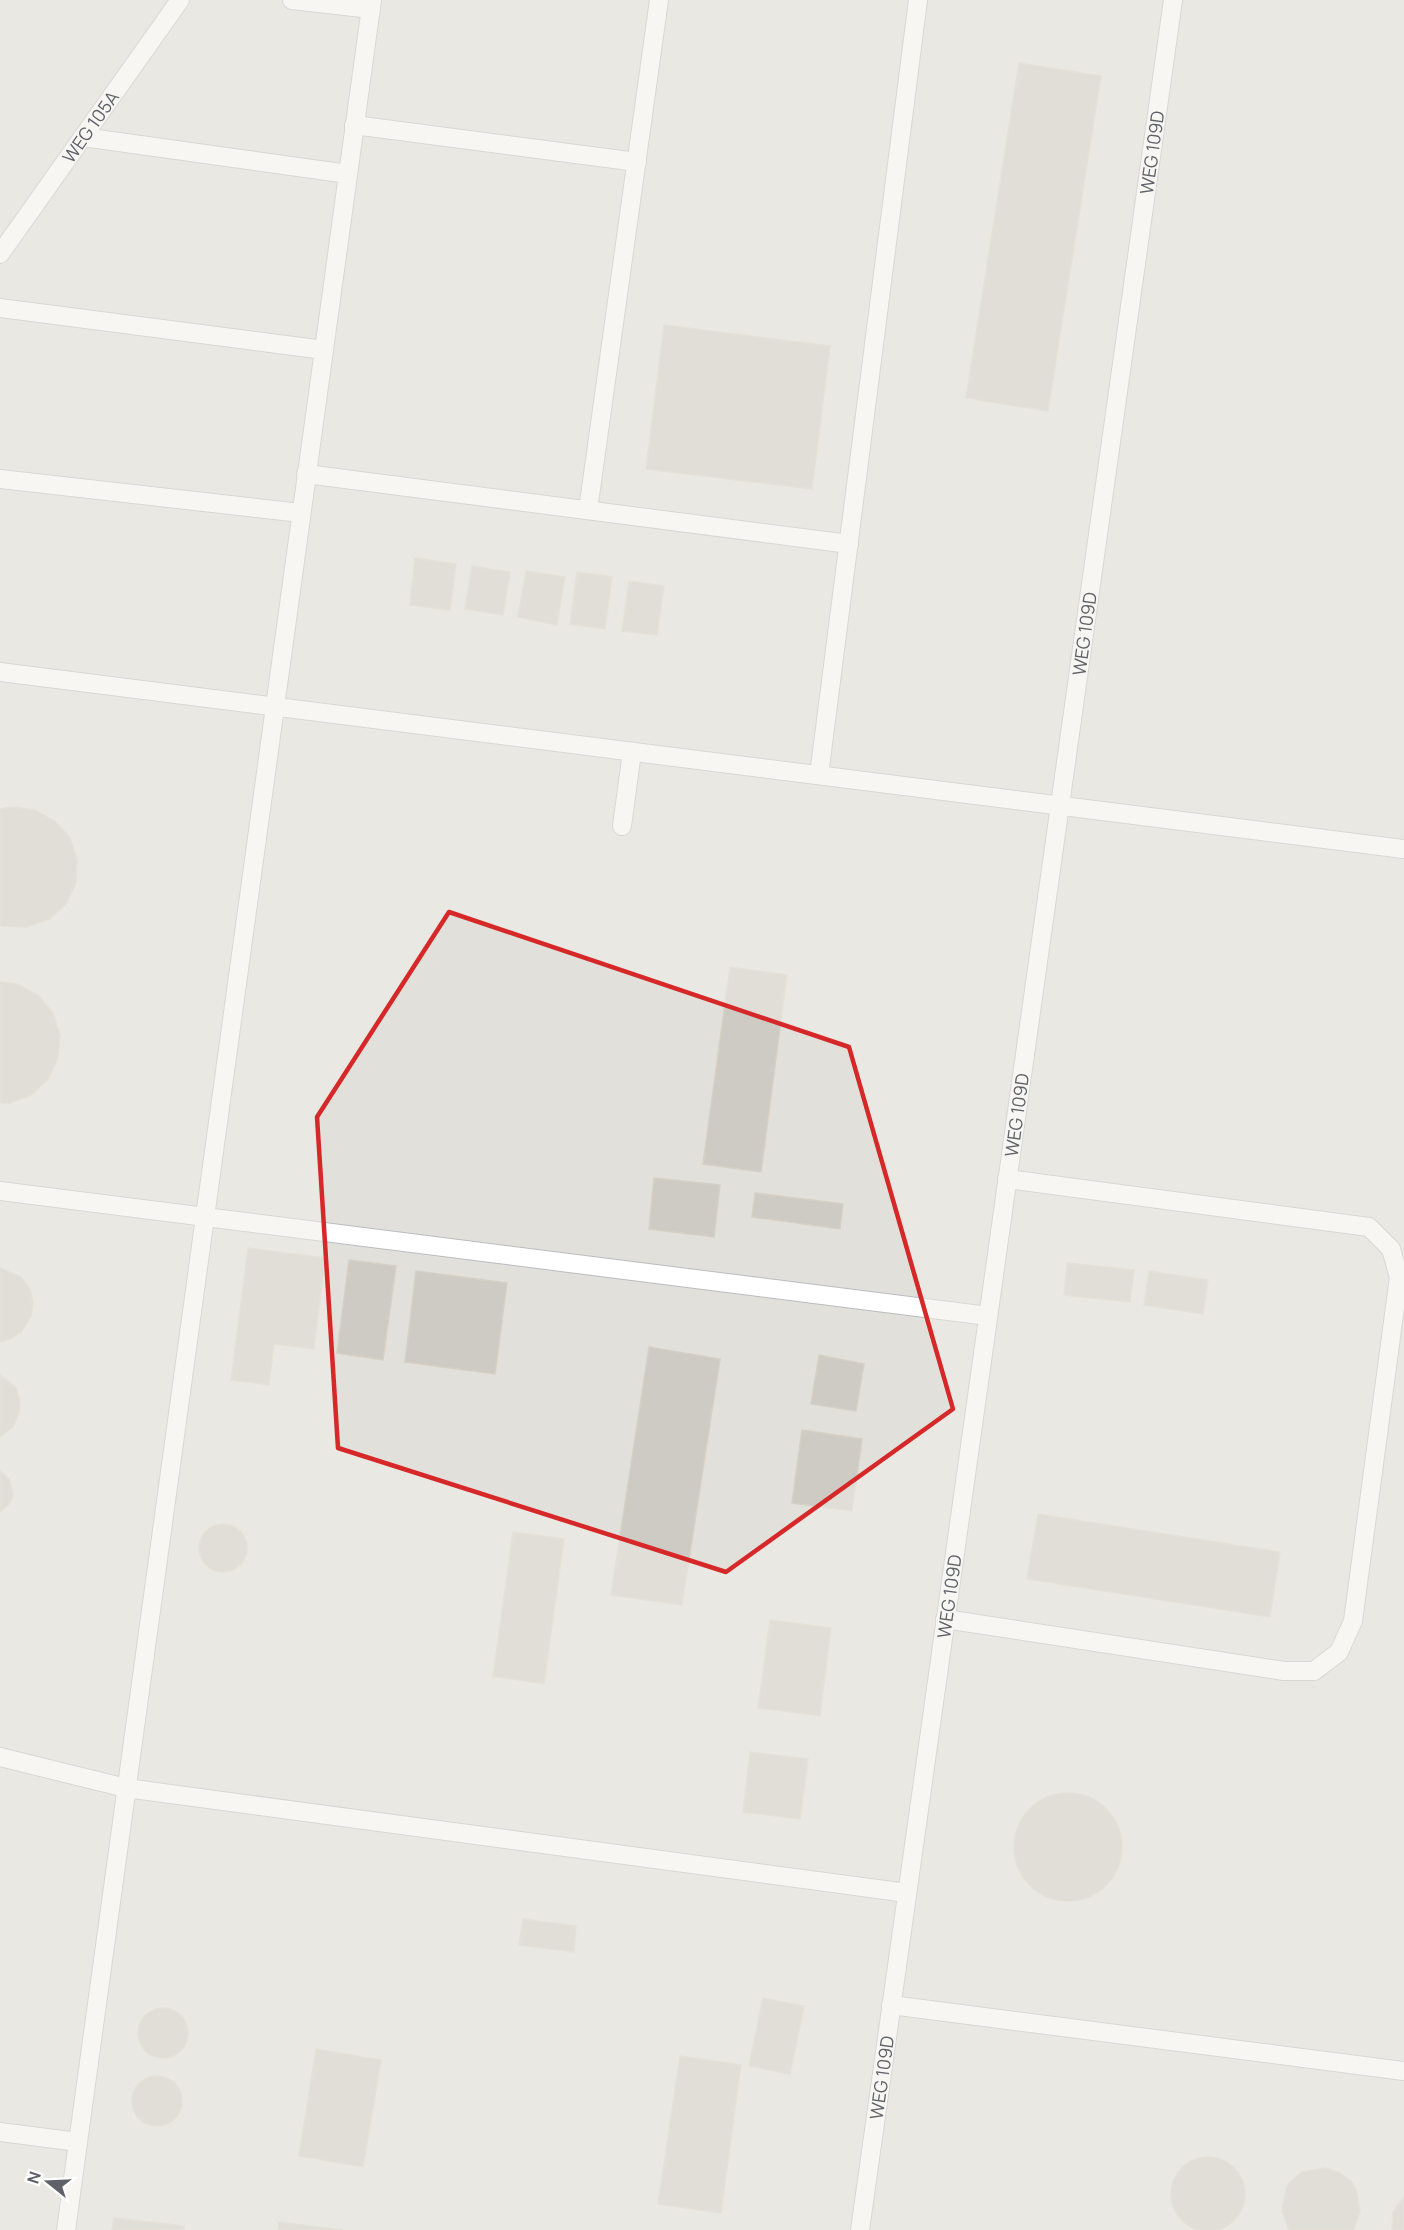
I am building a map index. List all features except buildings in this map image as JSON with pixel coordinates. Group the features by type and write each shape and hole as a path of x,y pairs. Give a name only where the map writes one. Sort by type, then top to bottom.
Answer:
{"lane":[{"name":"WEG 105A","path":"0,254 180,0"},
{"path":"66,2230 371,5 292,0"},
{"path":"588,510 659,0"},
{"path":"819,775 918,0"},
{"name":"WEG 109D","path":"860,2230 1173,0"},
{"path":"354,125 637,162"},
{"path":"83,137 348,174"},
{"path":"0,308 324,350"},
{"path":"306,474 849,544"},
{"path":"0,479 301,513"},
{"path":"0,672 1404,849"},
{"path":"622,826 632,752"},
{"path":"945,1619 1284,1671 1314,1671 1340,1652 1353,1621 1399,1277 1391,1249 1369,1227 1007,1179"},
{"path":"0,1191 988,1316"},
{"path":"0,1757 126,1788 907,1893"},
{"path":"891,2005 1404,2072"},
{"path":"0,2132 78,2142"}],"highlighted area":[{"path":"449,912 849,1047 953,1409 726,1572 338,1448 317,1117"}],"shaded area":[{"path":"0,0 1404,0 1404,2230 0,2230"}]}
